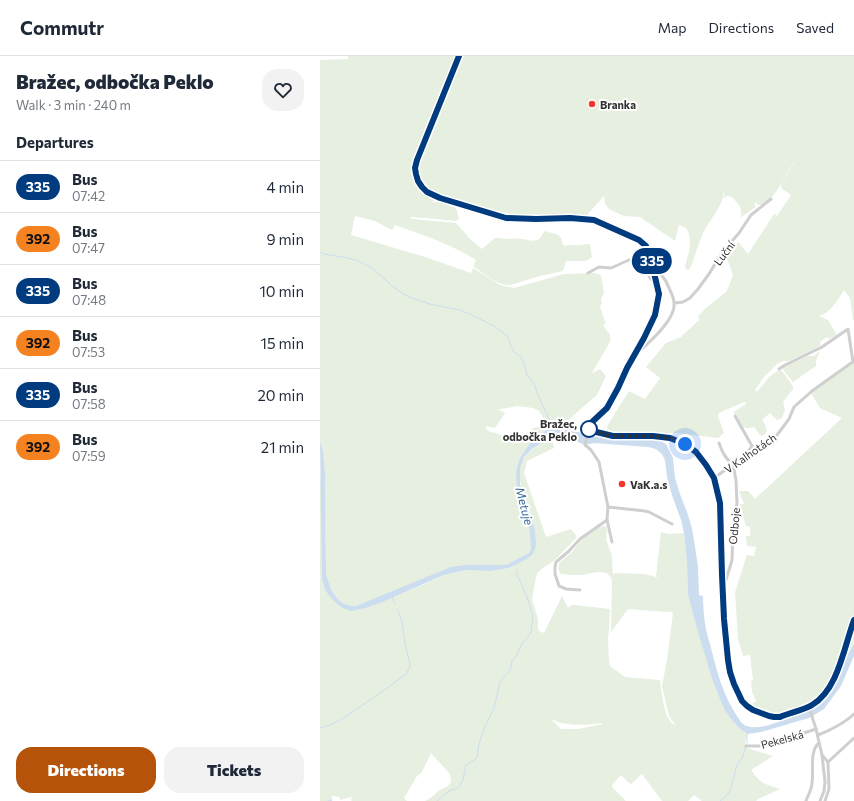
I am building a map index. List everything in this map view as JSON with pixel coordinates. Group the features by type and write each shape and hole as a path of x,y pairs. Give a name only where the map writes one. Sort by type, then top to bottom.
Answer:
{"street":[{"path":"459,56 417,160 415,168 416,174 422,187 427,192 440,198 506,218 570,218 594,220 639,240 646,246 650,256 659,294 655,315 607,408 591,423 585,445 591,450 599,462 608,507 607,520 612,542"},
{"name":"Luční","path":"675,303 684,302 690,298 710,274 721,254 739,234 750,214 771,199"},
{"path":"588,273 599,267 611,268 638,256 650,256"},
{"path":"635,355 666,324 675,303 663,276 654,270"},
{"path":"654,270 650,271 648,274 651,280 656,282"},
{"path":"779,368 822,347 848,329 853,361"},
{"name":"V Kalhotách","path":"714,478 746,455 752,453 778,435 789,419 794,407 853,361"},
{"path":"735,416 752,446 746,455"},
{"name":"Odboje","path":"588,431 613,436 653,436 670,438 685,444 696,452 714,478 720,503 724,619 730,672 734,684 742,701 753,710 774,717 780,717 810,708"},
{"path":"719,443 725,456 734,464"},
{"name":"Odboje","path":"722,587 726,580 732,560 733,531 737,504 734,464"},
{"path":"608,507 649,512 672,524"},
{"path":"580,590 559,586 555,567 556,562 580,539 607,520"},
{"path":"820,801 824,791 825,782 818,735 810,708 822,696 834,678 854,620"},
{"path":"818,735 848,720 854,714"},
{"name":"Pekelská","path":"746,746 768,745 816,729"},
{"path":"828,762 854,738"},
{"path":"806,801 811,790 814,750 819,742"},
{"path":"822,755 828,762 829,789 825,801"}],"green space":[{"path":"348,56 456,56 415,160 413,173 414,179 420,189 435,201 429,202 440,202 456,208 459,219 456,221 410,217 412,219 456,223 469,238 482,249 495,238 535,241 540,239 545,231 559,236 563,245 565,246 590,244 592,257 586,261 566,261 563,271 505,285 473,266 476,260 457,249 395,225 392,230 375,221 355,216 351,235 425,257 471,273 473,268 500,285 514,288 564,274 594,273 601,275 604,293 601,298 602,304 600,306 606,323 603,325 610,335 610,342 592,373 600,369 606,376 597,395 568,420 547,424 539,411 533,408 517,406 498,409 505,413 495,428 485,426 488,431 513,437 523,436 536,427 543,427 546,430 530,443 520,458 518,492 525,510 529,527 531,549 529,553 506,565 463,565 356,606 344,603 335,596 326,574 325,473 323,451 320,441 320,60 348,59"},
{"path":"462,56 854,56 854,320 850,298 844,290 831,309 819,316 828,320 837,335 829,339 827,337 820,342 821,345 808,352 777,364 763,378 755,390 757,392 770,376 779,370 782,371 793,386 793,389 783,402 785,410 782,418 777,420 770,413 762,420 767,431 762,436 754,427 742,427 734,413 746,404 744,402 719,413 718,416 724,433 718,438 676,433 613,434 607,426 629,391 645,399 660,378 646,367 666,343 681,337 699,320 698,316 705,309 727,291 733,275 727,258 738,242 748,254 774,214 777,216 791,195 782,189 781,185 775,194 764,204 758,205 755,202 756,207 741,217 741,210 738,204 732,197 727,196 725,198 725,195 721,189 724,195 722,200 704,231 692,264 688,270 685,267 689,252 690,237 686,228 679,225 675,241 640,217 624,216 609,209 605,204 604,196 587,215 534,217 474,206 445,198 434,193 425,186 421,180 419,172 420,161","holes":["796,160 782,183 792,165"]},
{"path":"820,351 816,361 816,366 793,382 784,371 783,369 785,366 808,356 814,356"},
{"path":"854,362 853,641 837,677 824,698 812,709 781,721 763,714 751,706 756,701 752,692 751,681 753,680 750,655 743,656 738,639 735,592 747,555 754,556 756,547 747,546 746,536 750,536 750,527 746,526 740,504 744,504 739,491 748,491 755,499 842,418 820,408 811,393"},
{"path":"547,439 552,440 554,448 527,461 524,473 546,537 571,529 577,537 553,562 538,572 532,599 538,619 539,631 544,633 562,596 568,608 571,605 574,605 610,609 608,638 610,666 625,677 660,680 666,713 671,722 677,727 669,716 662,686 673,613 669,611 628,609 611,632 612,581 610,576 604,572 581,575 561,574 558,569 559,563 573,551 583,538 600,527 606,526 606,539 612,556 613,576 614,573 648,575 658,578 656,576 661,532 668,534 684,533 687,560 688,595 712,679 724,709 740,729 748,734 745,742 747,748 773,756 751,770 763,783 780,789 756,801 702,801 694,795 688,801 662,801 642,774 631,784 620,776 612,785 612,787 626,801 425,801 438,791 448,786 451,782 450,774 431,753 421,773 417,776 404,798 407,801 352,801 352,797 339,800 340,797 332,796 332,801 320,801 320,472 322,496 322,579 341,607 360,609 366,608 444,575 467,570 490,571 532,555 532,518 519,477 521,463 529,452","holes":["551,719 557,722 576,725 603,724 578,729 561,729"]}],"water":[{"name":"Metuje","path":"561,429 608,439 650,438 659,440 666,444 673,458 675,478 692,528 698,566 699,595 703,596 705,627 721,683 732,708 742,723 751,727 765,726 799,714 814,706 823,699 833,686 854,643 854,656 841,686 824,709 809,718 761,732 748,734 740,729 730,718 724,709 712,679 688,595 684,533 667,477 665,460 662,454 656,449 648,447 594,443 585,445 560,437 550,437 532,449 524,457 520,468 520,484 532,519 536,545 532,555 508,568 490,571 467,570 444,575 380,603 351,611 341,607 328,594 322,579 320,441 323,451 325,473 326,574 335,596 344,603 356,606 451,567 464,565 506,565 529,553 531,549 529,527 525,510 518,492 516,479 517,468 520,458 530,443 546,430"}],"waterway":[{"path":"320,252 356,260 372,268 393,287 407,296 430,304 460,310 494,326 507,336 514,352 521,357 527,375 534,383 554,430"},
{"path":"437,801 449,791 458,788 463,780 466,765 477,758 479,744 494,708 500,682 510,670 512,661 517,655 521,645 530,634 533,616 517,574 517,570"},
{"path":"392,597 395,604"},
{"path":"320,728 342,719 405,675 409,669 410,664 405,644 402,621 397,609"},
{"path":"747,734 747,744"},
{"path":"720,801 730,791 737,765 742,758 746,747"},
{"path":"328,801 332,800"}],"bus line":[{"name":"335","path":"459,56 417,160 415,168 416,174 422,187 427,192 440,198 506,218 570,218 594,220 639,240 644,243 649,251 659,294 655,315 607,408 591,423 588,430 613,436 653,436 670,438 685,444 696,452 714,478 720,503 724,619 728,660 734,684 742,701 753,710 774,717 780,717 813,705 828,689 839,668 854,620"}],"place":[{"name":"Branka","path":"592,104"},
{"name":"Bražec, odbočka Peklo","path":"589,429"},
{"name":"VaK.a.s","path":"622,484"}],"route":[{"path":"589,429 588,430 613,436 653,436 670,438 685,444"}]}
